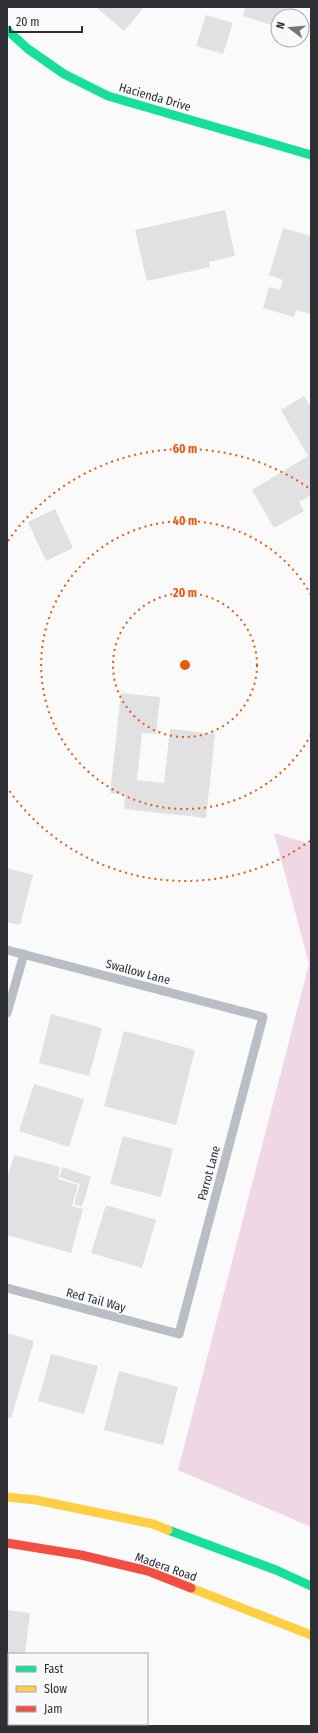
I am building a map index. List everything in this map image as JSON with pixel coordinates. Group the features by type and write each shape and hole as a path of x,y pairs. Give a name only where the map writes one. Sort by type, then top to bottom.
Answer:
{"main road":[{"name":"Hacienda Drive","path":"7,30 28,49 64,74 108,96 311,155"},
{"path":"7,1497 36,1500 153,1524 276,1570 311,1586"},
{"name":"Madera Road","path":"7,1543 81,1555 148,1571 311,1635"}],"lane":[{"name":"Swallow Lane","path":"7,950 263,1017"},
{"path":"7,1013 24,954"},
{"name":"Parrot Lane","path":"179,1334 263,1017"},
{"name":"Red Tail Way","path":"7,1288 179,1334"}],"shaded area":[{"path":"274,833 311,844 311,1527 178,1470 309,964"}],"building":[{"path":"96,7 144,7 124,31"},
{"path":"245,7 285,7 270,8 270,24 243,16"},
{"path":"206,15 233,23 223,54 196,46"},
{"path":"225,210 235,256 209,262 210,267 147,281 135,230"},
{"path":"283,228 311,236 311,314 296,310 294,317 263,308 269,287 280,290 283,280 269,275"},
{"path":"304,396 311,407 311,495 299,502 304,511 274,528 252,490 308,456 281,410"},
{"path":"55,509 73,548 46,561 28,522"},
{"path":"121,693 160,697 156,734 142,733 137,780 164,783 170,729 215,734 206,818 124,809 125,795 110,793"},
{"path":"7,868 33,875 20,925 7,922"},
{"path":"51,1014 102,1028 89,1076 39,1063"},
{"path":"124,1031 195,1050 176,1125 104,1106"},
{"path":"34,1084 84,1099 69,1147 19,1131"},
{"path":"123,1136 173,1149 161,1197 110,1184"},
{"path":"14,1155 60,1167 58,1179 78,1185 72,1206 83,1209 71,1253 7,1235 7,1179"},
{"path":"63,1167 91,1177 82,1207 74,1204 80,1184 59,1177"},
{"path":"106,1205 156,1220 142,1268 91,1253"},
{"path":"7,1333 34,1341 11,1418 7,1417"},
{"path":"51,1354 98,1366 84,1414 38,1401"},
{"path":"119,1371 178,1387 163,1445 104,1430"},
{"path":"7,1610 30,1613 25,1653 8,1653 7,1671"}],"traffic: fast":[{"path":"7,30 28,49 64,74 108,96 311,155"},
{"path":"168,1530 276,1570 311,1586"}],"traffic: slow":[{"path":"7,1497 36,1500 153,1524 168,1530"},
{"path":"191,1588 311,1635"}],"traffic: jam":[{"path":"7,1543 81,1555 148,1571 191,1588"}]}
